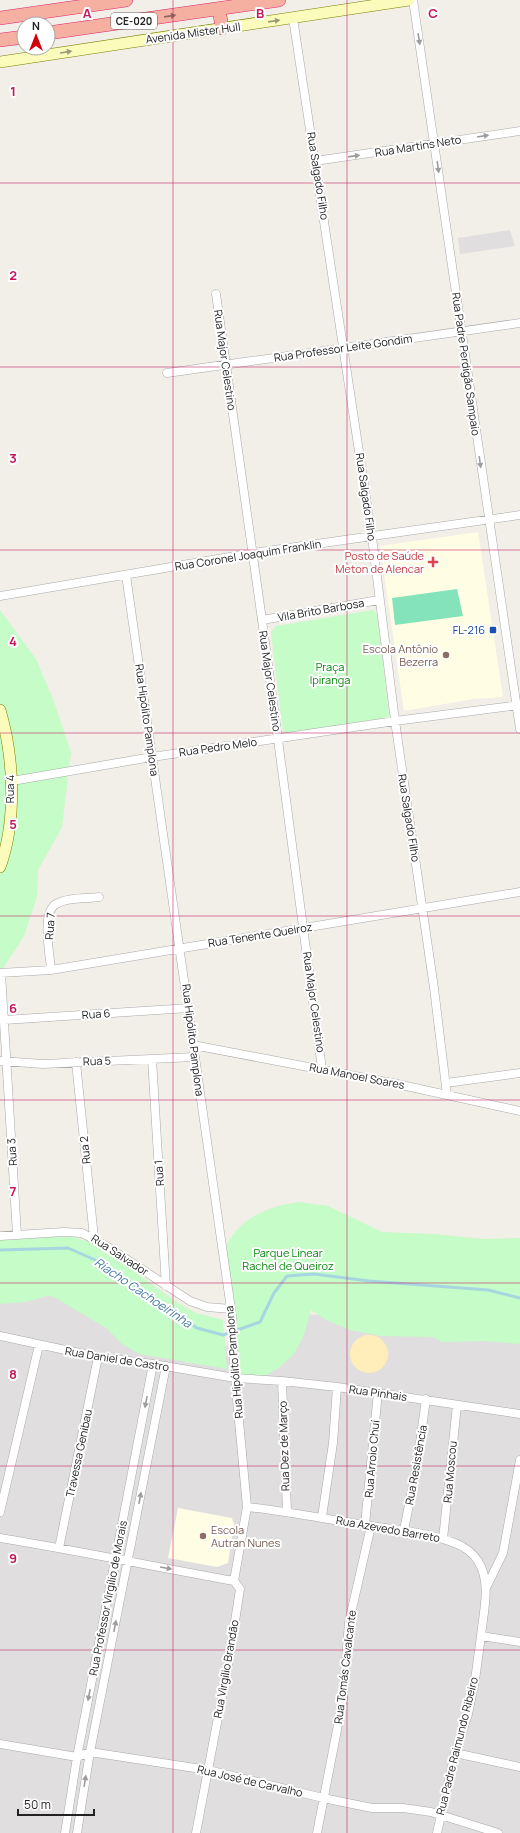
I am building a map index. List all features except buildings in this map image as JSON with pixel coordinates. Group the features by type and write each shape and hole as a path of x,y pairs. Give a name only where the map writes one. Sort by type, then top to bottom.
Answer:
{"highway":[{"name":"CE-020","path":"0,18 126,0"},
{"name":"Avenida Mister Hull","path":"56,32 279,0"},
{"path":"220,9 222,28"},
{"path":"0,40 16,37"}],"main road":[{"name":"Avenida Mister Hull","path":"0,62 409,0"},
{"name":"Rua 4","path":"0,710 5,726 12,780 7,838 0,867"}],"street":[{"name":"Rua Padre Perdigão Sampaio","path":"413,0 489,521 518,706 520,729"},
{"name":"Rua Salgado Filho","path":"293,18 372,537 395,721 423,907 447,1095"},
{"name":"Rua Martins Neto","path":"315,161 520,131"},
{"name":"Rua Major Celestino","path":"216,294 253,553 322,1069"},
{"name":"Rua Professor Leite Gondim","path":"166,373 520,323"},
{"name":"Rua Coronel Joaquim Franklin","path":"0,596 253,553 489,521 520,515"},
{"name":"Rua Hipólito Pamplona","path":"126,575 181,947 194,1056 231,1313 235,1378 247,1507"},
{"name":"Vila Brito Barbosa","path":"262,620 379,600"},
{"name":"Rua Pedro Melo","path":"12,780 152,757 395,721 518,706"},
{"name":"Rua Tenente Queiroz","path":"0,973 51,970 181,947 520,892"},
{"name":"Rua 7","path":"51,970 48,934 49,912 51,907 64,901 99,897"},
{"name":"Rua 3","path":"0,973 4,1020 2,1061 17,1235"},
{"name":"Rua 6","path":"4,1020 189,1008"},
{"name":"Rua Manoel Soares","path":"193,1044 322,1069 520,1111"},
{"name":"Rua 5","path":"2,1061 43,1064 194,1056"},
{"name":"Rua 1","path":"152,1059 166,1286"},
{"name":"Rua 2","path":"76,1062 94,1238"},
{"path":"446,1083 520,1074"},
{"name":"Rua Salvador","path":"0,1236 73,1232 82,1233 94,1238 185,1299 207,1307 231,1313"},
{"name":"Rua Daniel de Castro","path":"0,1336 98,1357 153,1364 235,1378"},
{"path":"0,1512 39,1345"},
{"name":"Travessa Genibau","path":"59,1548 98,1357"},
{"name":"Rua Professor Virgílio de Morais","path":"65,1833 77,1757 153,1364"},
{"name":"Rua Professor Virgílio de Morais","path":"77,1833 90,1752 166,1366"},
{"name":"Rua Pinhais","path":"235,1378 282,1381 378,1392 520,1414"},
{"name":"Rua Dez de Março","path":"282,1381 287,1512"},
{"path":"322,1517 333,1443 337,1387"},
{"name":"Rua Arroio Chuí","path":"368,1525 378,1392"},
{"name":"Rua Resistência","path":"404,1530 417,1465 426,1400"},
{"name":"Rua Moscou","path":"443,1539 457,1404"},
{"path":"486,1588 503,1553 520,1460"},
{"name":"Rua Azevedo Barreto","path":"247,1507 404,1530 443,1539 459,1545 470,1552 478,1561 483,1572 486,1588 481,1636"},
{"name":"Rua Virgílio Brandão","path":"196,1833 229,1660 240,1589 234,1581 247,1507"},
{"name":"Rua Tomás Cavalcante","path":"317,1833 343,1700 349,1622 368,1525"},
{"path":"0,1538 115,1557 128,1561 234,1581"},
{"path":"481,1636 520,1642"},
{"name":"Rua Padre Raimundo Ribeiro","path":"437,1833 455,1753 468,1714 475,1680 481,1636"},
{"path":"99,1646 110,1649"},
{"path":"0,1744 77,1757"},
{"name":"Rua José de Carvalho","path":"77,1757 90,1752 208,1770 323,1798 372,1808 403,1808 440,1815 498,1833"},
{"path":"455,1753 520,1767"}],"shaded area":[{"path":"510,230 515,246 460,254 458,238"},
{"name":"Escola Antônio Bezerra","path":"478,532 503,697 473,699 404,711 380,546"},
{"path":"0,1280 19,1282 191,1343 227,1346 247,1340 283,1315 391,1314 520,1323 520,1833 0,1833"},
{"name":"Escola Autran Nunes","path":"178,1508 232,1518 234,1524 228,1563 217,1567 168,1558"}],"sand":[{"path":"365,1335 373,1335 383,1340 387,1347 387,1361 383,1368 373,1373 365,1373 355,1368 353,1365 350,1358 350,1350 355,1340 358,1338"}],"green space":[{"path":"457,589 463,616 395,625 392,598"},
{"path":"0,610 36,659 53,699 71,752 62,827 38,870 37,897 24,936 0,973"},
{"name":"Praça Ipiranga","path":"373,610 377,614 389,715 388,719 286,733 283,732 271,632 276,626"},
{"name":"Parque Linear Rachel de Queiroz","path":"299,1202 328,1206 382,1232 434,1234 483,1239 520,1238 520,1344 485,1341 443,1342 432,1337 380,1336 350,1330 326,1320 311,1310 304,1335 294,1354 280,1367 259,1380 241,1380 226,1246 232,1236 248,1220 277,1206"},
{"path":"58,1236 74,1237 89,1242 137,1273 176,1302 196,1313 223,1320 227,1369 139,1354 121,1343 106,1328 54,1297 48,1296 25,1302 0,1304 0,1240"}],"waterway":[{"name":"Riacho Cachoeirinha","path":"0,1250 68,1248 102,1263 197,1328 223,1335 260,1322 274,1293 287,1276 314,1274 369,1281 488,1290 520,1298"}],"place":[{"name":"Posto de Saúde Meton de Alencar","path":"433,562"},
{"name":"FL-216","path":"493,630"},
{"name":"Escola Antônio Bezerra","path":"446,655"},
{"name":"Escola Autran Nunes","path":"203,1536"}]}
